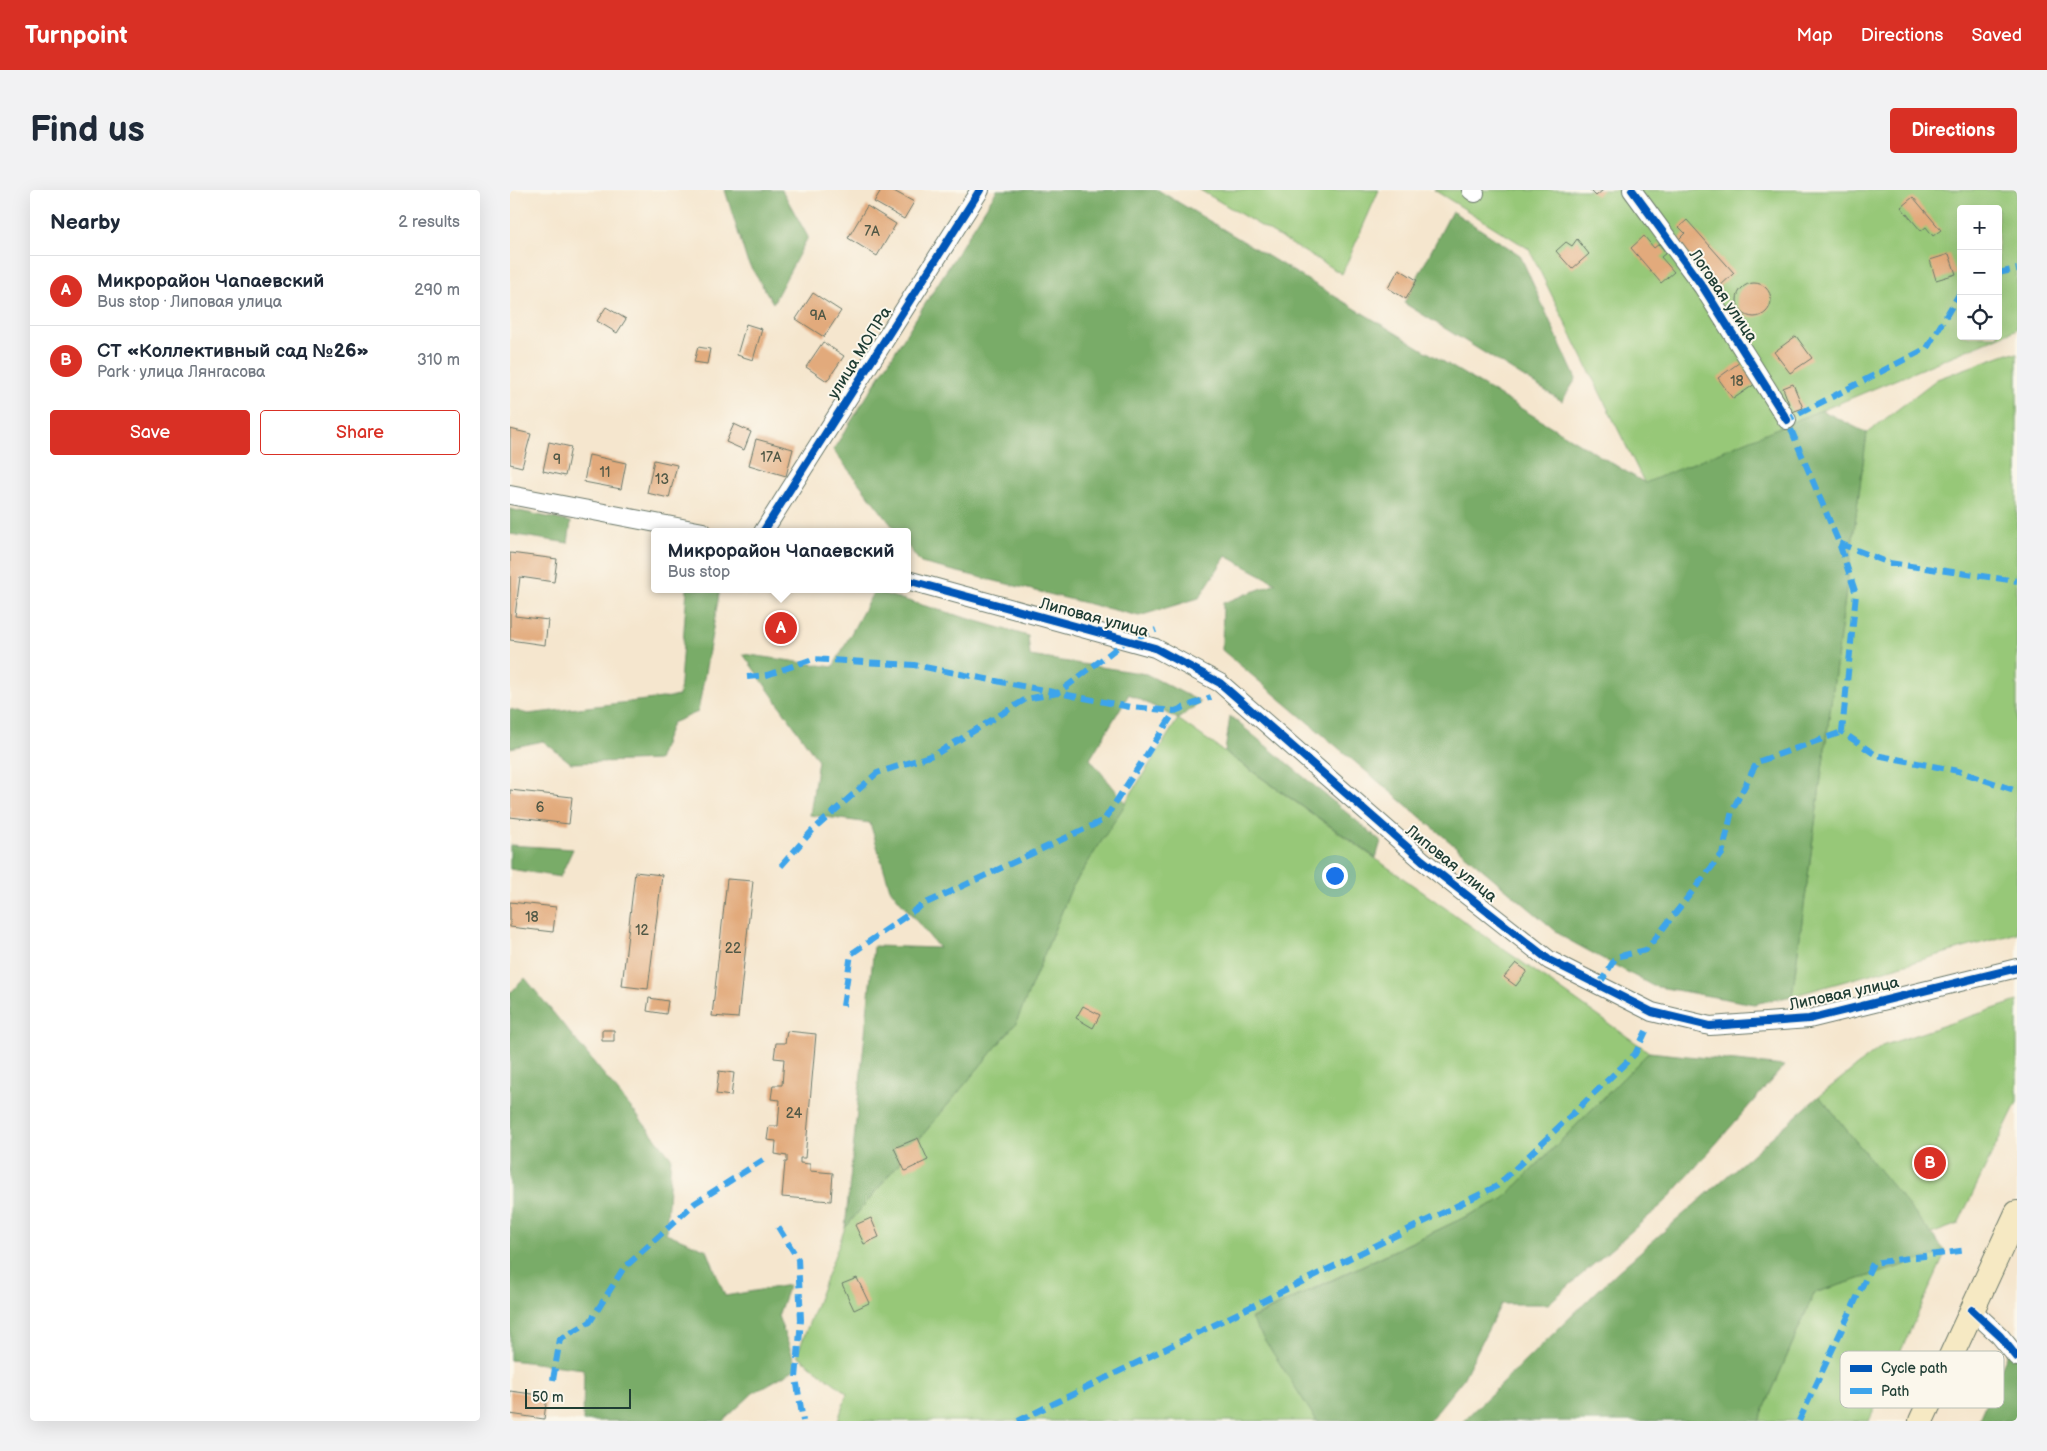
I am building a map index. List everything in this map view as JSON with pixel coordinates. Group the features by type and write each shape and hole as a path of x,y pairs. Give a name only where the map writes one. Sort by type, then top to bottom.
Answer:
{"main road":[{"path":"1953,1351 2017,1213"},
{"path":"1921,1421 1927,1408"}],"street":[{"name":"улица МОПРа","path":"766,528 980,190"},
{"name":"Логовая улица","path":"1632,190 1703,287 1787,420"},
{"path":"510,495 683,528"},
{"name":"Липовая улица","path":"911,581 1155,648 1220,683 1422,860 1549,960 1652,1012 1710,1026 1809,1019 2017,968"},
{"path":"1972,1310 2000,1336 2017,1357"}],"green space":[{"path":"725,190 782,190 808,237 773,303 747,261"},
{"path":"997,190 1158,190 1645,483 1821,410 1867,433 1792,996 1754,1004 1653,986 1563,937 1222,650 1223,603 1276,583 1226,556 1199,598 1139,616 921,563 911,550 911,528 894,528 833,450"},
{"path":"1200,190 1379,190 1342,274"},
{"path":"1434,190 2017,190 2017,329 2002,335 2002,205 1957,205 1957,340 1991,340 1645,484 1529,249"},
{"path":"1452,211 1520,255 1576,379 1562,401 1404,303"},
{"path":"2008,353 2017,354 2017,933 1792,996 1867,433 1937,379"},
{"path":"510,509 571,522 568,543 510,534"},
{"path":"687,593 719,593 698,712 672,723 658,760 571,763 543,741 510,748 510,709 528,714 679,696"},
{"path":"873,593 881,593 1028,636 1030,656 1146,674 1201,702 1178,719 1129,694 1090,759 1126,803 1071,889 1016,1023 845,1228 874,946 939,948 890,889 870,823 810,815 818,760 743,654 833,667"},
{"path":"1230,716 1381,841 1376,858 1225,752"},
{"path":"1178,719 1649,1052 1503,1199 1251,1318 1317,1421 838,1421 847,1393 797,1355 845,1228 1016,1023 1071,889"},
{"path":"510,845 573,849 560,877 510,869"},
{"path":"525,978 671,1157 666,1233 707,1250 725,1296 789,1285 778,1316 797,1368 753,1393 723,1421 583,1421 584,1369 510,1360 510,993"},
{"path":"2017,1001 2017,1102 1958,1224 1931,1234 1819,1096 1882,1046"},
{"path":"1649,1052 1784,1066 1665,1202 1548,1304 1501,1304 1463,1379 1429,1421 1317,1421 1251,1319 1503,1199"},
{"path":"1819,1096 1946,1252 1814,1293 1759,1421 1463,1421 1616,1273"},
{"path":"1946,1252 1901,1351 1840,1351 1840,1408 1875,1408 1869,1421 1759,1421 1814,1293"},
{"path":"2017,1336 2017,1421 1978,1421 1984,1408 2004,1408 2004,1362"}],"building":[{"path":"881,190 892,190 914,202 904,219 874,202"},
{"path":"1590,190 1603,190 1596,196"},
{"path":"1913,197 1941,230 1933,236 1926,227 1921,231 1901,207"},
{"path":"867,206 896,224 877,256 848,238"},
{"path":"1687,220 1734,273 1718,288 1677,241 1685,233 1679,227"},
{"path":"1644,236 1654,248 1659,244 1666,253 1661,257 1674,272 1661,283 1631,248"},
{"path":"1577,239 1589,254 1572,269 1556,251 1566,242 1572,246"},
{"path":"1949,254 1956,274 1936,280 1930,260"},
{"path":"1399,269 1417,280 1406,299 1388,288"},
{"path":"1754,283 1761,284 1766,288 1770,293 1770,307 1766,312 1761,316 1754,317 1747,316 1742,312 1738,307 1737,300 1738,293 1742,288 1747,284"},
{"path":"813,293 841,311 824,337 796,319"},
{"path":"606,307 626,319 617,333 597,321"},
{"path":"746,324 762,329 753,360 737,355"},
{"path":"1796,336 1812,358 1790,373 1774,352"},
{"path":"823,342 844,356 827,381 806,367"},
{"path":"698,347 710,349 707,364 694,362"},
{"path":"1740,362 1755,384 1733,399 1718,378"},
{"path":"1793,384 1803,408 1792,412 1783,388"},
{"path":"734,424 751,432 744,450 726,442"},
{"path":"510,429 531,434 522,467 510,464"},
{"path":"756,439 793,449 786,476 749,465"},
{"path":"549,442 571,447 565,476 543,471"},
{"path":"589,455 626,463 621,489 584,482"},
{"path":"654,460 677,465 669,498 647,493"},
{"path":"510,553 557,559 554,582 520,577 515,616 548,620 545,645 510,640"},
{"path":"510,790 572,797 569,824 510,817"},
{"path":"635,872 662,875 648,989 622,986"},
{"path":"727,879 753,881 738,1018 712,1016"},
{"path":"510,902 556,907 553,932 510,927"},
{"path":"1516,963 1527,971 1516,986 1504,977"},
{"path":"649,998 668,1001 666,1014 647,1011"},
{"path":"1083,1006 1100,1015 1093,1028 1076,1018"},
{"path":"602,1030 614,1030 614,1041 602,1041"},
{"path":"787,1031 816,1034 805,1158 800,1158 800,1163 810,1164 810,1171 833,1173 831,1201 782,1197 787,1156 775,1154 776,1141 767,1140 769,1126 778,1126 780,1100 771,1099 773,1085 782,1085 784,1059 774,1058 776,1043 785,1043"},
{"path":"719,1071 734,1073 731,1096 716,1094"},
{"path":"918,1138 928,1160 905,1171 894,1148"},
{"path":"871,1218 879,1237 864,1244 855,1225"},
{"path":"857,1278 869,1303 854,1310 842,1284"},
{"path":"510,1391 547,1396 544,1419 510,1414"}],"marked path":[{"path":"2002,272 2017,269"},
{"path":"1959,295 1927,348 1787,420 1839,543 1856,594 1842,732 1876,755 1958,771 2017,791"},
{"path":"1839,543 1889,563 2017,581"},
{"path":"781,866 812,831 877,773 936,754 1026,699 1058,693 1126,641 1156,630"},
{"path":"747,677 767,675 813,659 914,665 1130,707 1175,711"},
{"path":"843,1006 851,954 922,905 1104,820 1175,711 1211,697"},
{"path":"1599,985 1616,957 1646,950 1722,854 1732,811 1757,762 1842,732"},
{"path":"1018,1421 1497,1186 1635,1054 1648,1027"},
{"path":"553,1380 560,1339 590,1322 623,1269 695,1203 763,1160"},
{"path":"778,1227 798,1259 801,1320 796,1378 803,1421"},
{"path":"1799,1421 1873,1263 1967,1250"}],"cycle path":[{"path":"766,528 980,190"},
{"path":"1632,190 1703,287 1787,420"},
{"path":"911,581 1155,648 1220,683 1422,860 1549,960 1652,1012 1710,1026 1809,1019 2017,968"},
{"path":"1972,1310 2000,1336 2017,1357"}],"place":[{"name":"Микрорайон Чапаевский","path":"781,628"},
{"name":"СТ «Коллективный сад №26»","path":"1930,1163"}]}
